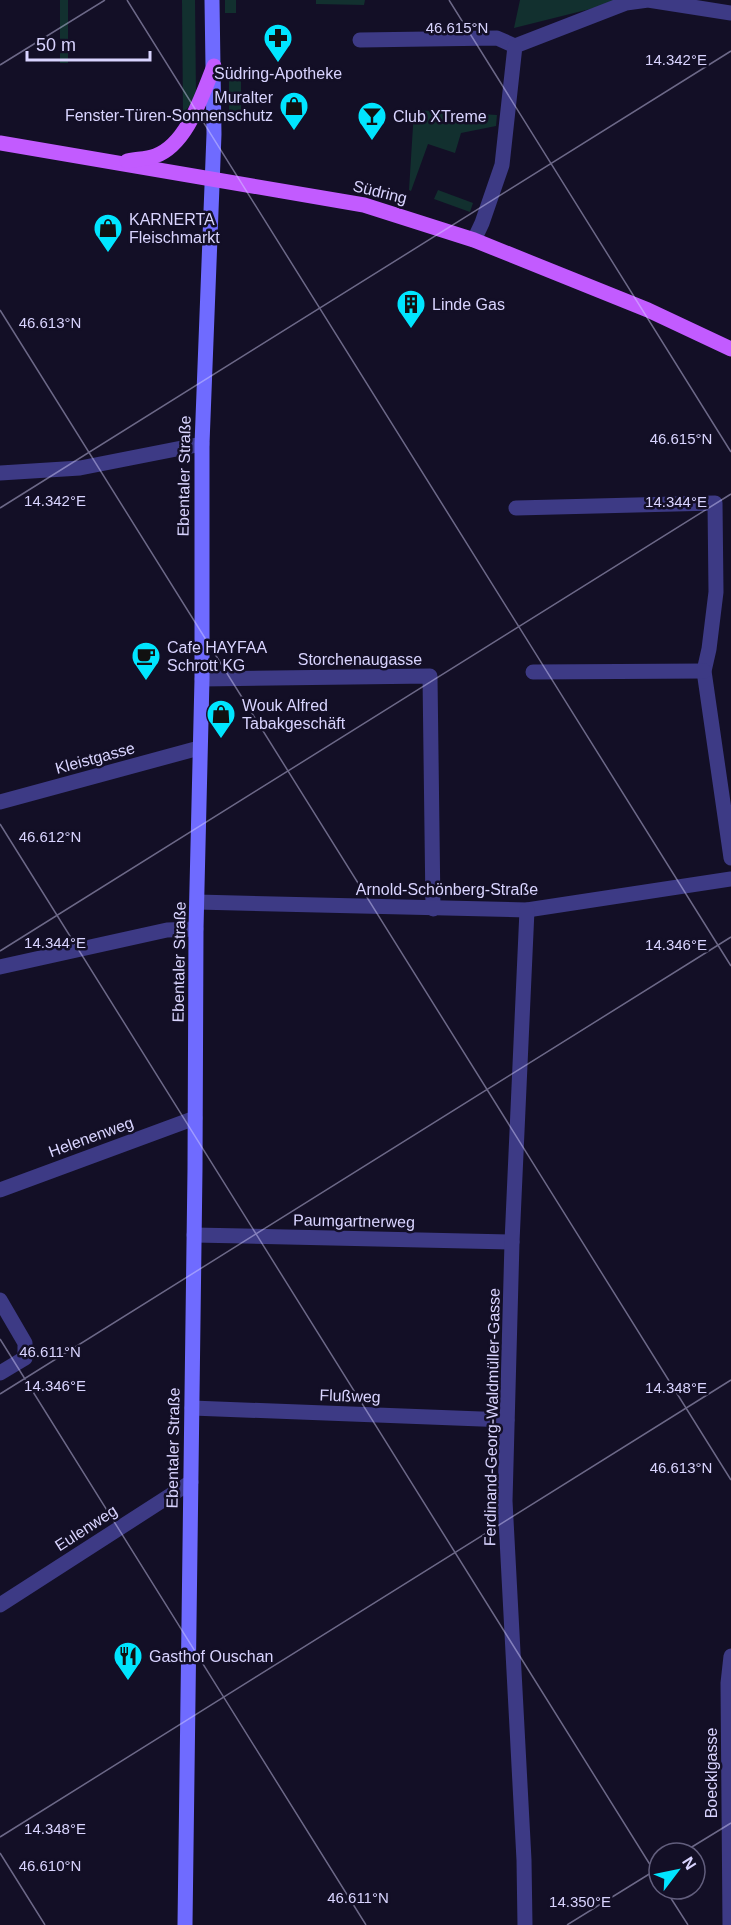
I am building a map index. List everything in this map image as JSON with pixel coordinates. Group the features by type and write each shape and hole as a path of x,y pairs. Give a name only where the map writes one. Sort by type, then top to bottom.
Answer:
{"main road":[{"name":"Ebentaler Straße","path":"185,1925 195,1235 196,929 202,679 202,444 214,134 212,0"},
{"path":"115,163 156,156 174,145 194,113 214,66"},
{"name":"Südring","path":"0,143 364,205 474,240 648,310 731,349"}],"street":[{"path":"360,40 497,38 515,46 626,3 648,0 731,13"},
{"path":"474,240 502,165 515,46"},
{"path":"0,473 80,468 202,444"},
{"path":"516,508 714,503 716,592 704,671 731,858"},
{"path":"533,672 704,671"},
{"name":"Storchenaugasse","path":"202,679 430,676 433,909"},
{"name":"Kleistgasse","path":"0,802 199,748"},
{"name":"Arnold-Schönberg-Straße","path":"197,902 526,910 731,879"},
{"name":"Ferdinand-Georg-Waldmüller-Gasse","path":"525,1925 524,1860 505,1501 512,1242 526,910"},
{"path":"0,967 167,930 196,929"},
{"name":"Helenenweg","path":"0,1190 195,1118"},
{"name":"Paumgartnerweg","path":"195,1235 512,1242"},
{"path":"0,1300 25,1343 26,1351 25,1358 0,1373"},
{"name":"Flußweg","path":"192,1408 507,1420"},
{"name":"Eulenweg","path":"0,1605 191,1482"},
{"name":"Boecklgasse","path":"730,1925 728,1683 731,1656"}],"green space":[{"path":"60,0 68,0 68,63 60,63"},
{"path":"182,0 195,0 196,97 183,114"},
{"path":"225,0 236,0 236,13 225,13"},
{"path":"316,0 365,0 364,5 316,4"},
{"path":"520,0 626,0 514,28"},
{"path":"229,71 241,71 241,121 229,121"},
{"path":"414,110 497,115 496,126 461,133 455,153 428,144 411,191 409,190"},
{"path":"438,190 473,203 470,212 434,199"}],"place":[{"name":"Südring-Apotheke","path":"278,64"},
{"name":"Muralter Fenster-Türen-Sonnenschutz","path":"294,132"},
{"name":"Club XTreme","path":"372,142"},
{"name":"KARNERTA Fleischmarkt","path":"108,254"},
{"name":"Linde Gas","path":"411,330"},
{"name":"Cafe HAYFAA Schrott KG","path":"146,682"},
{"name":"Wouk Alfred Tabakgeschäft","path":"221,740"},
{"name":"Gasthof Ouschan","path":"128,1682"}]}
